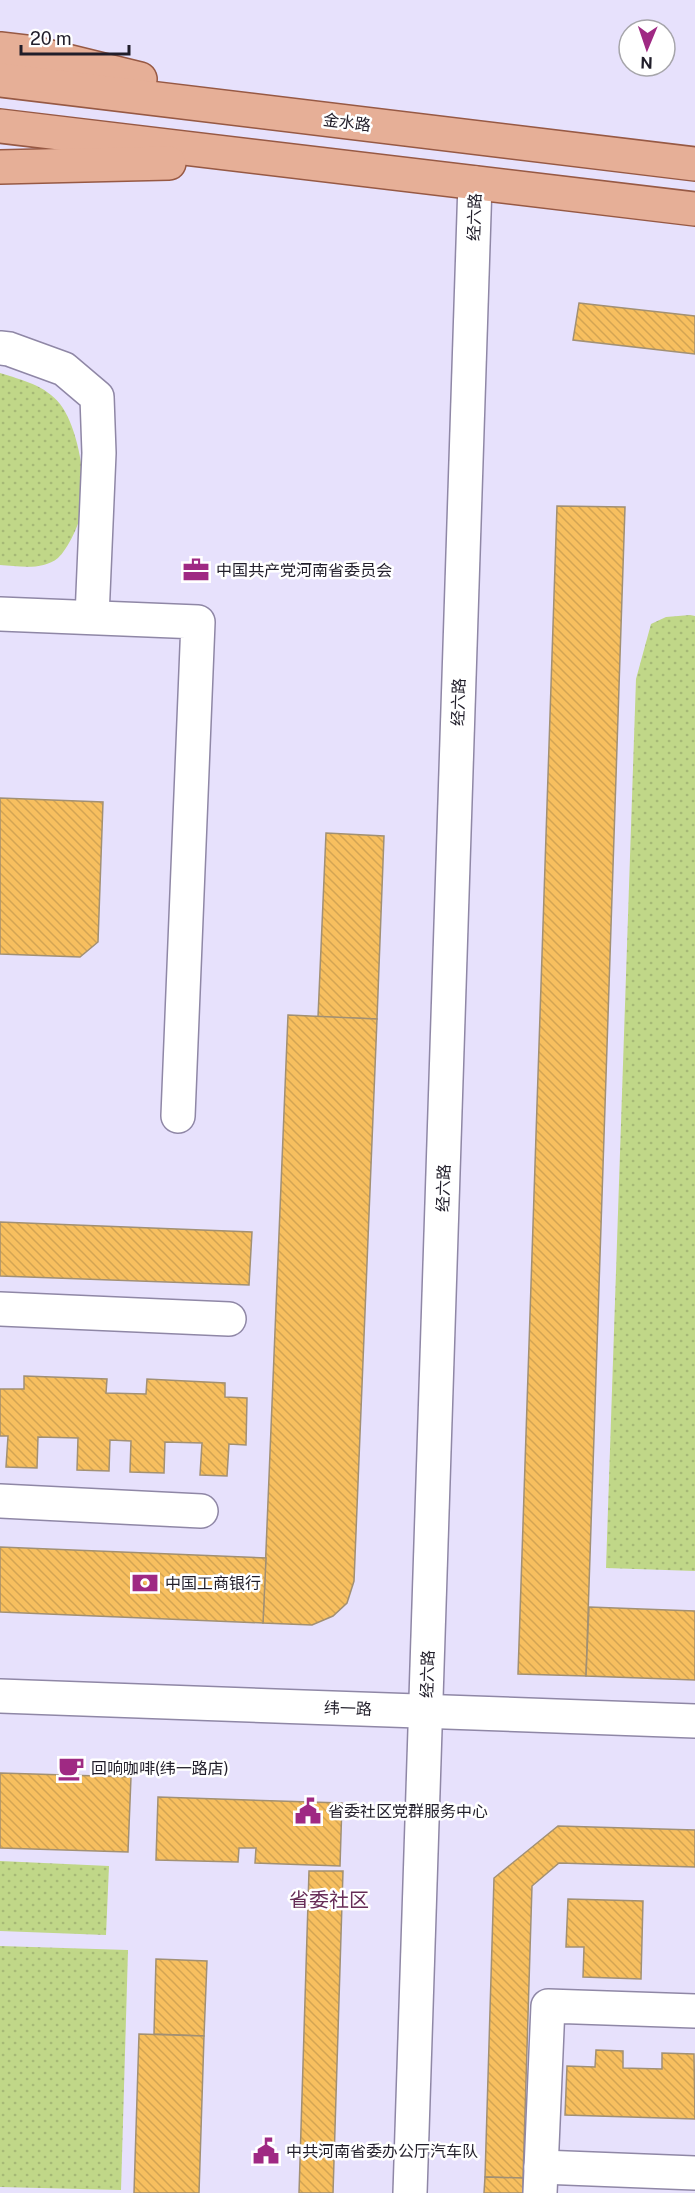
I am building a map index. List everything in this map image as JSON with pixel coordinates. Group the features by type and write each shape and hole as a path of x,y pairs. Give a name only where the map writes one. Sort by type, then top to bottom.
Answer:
{"main road":[{"path":"0,49 34,53 290,115"},
{"name":"金水路","path":"0,80 695,164"},
{"path":"0,126 695,209"},
{"path":"0,167 287,161"}],"street":[{"name":"经六路","path":"410,2193 475,183"},
{"path":"0,348 9,349 64,369 98,397 99,453 92,617"},
{"path":"0,614 198,622 178,1116"},
{"path":"0,1309 230,1318"},
{"path":"0,1501 201,1511"},
{"name":"纬一路","path":"0,1696 695,1720"},
{"path":"695,2011 548,2006 541,2180 695,2173"}],"green space":[{"path":"0,373 33,384 47,392 60,404 72,426 80,455 83,484 81,515 66,549 58,558 45,565 30,567 0,565"},
{"path":"695,616 695,1571 606,1568 636,679 651,624 666,617"},
{"path":"0,1861 109,1866 106,1935 0,1931"},
{"path":"0,1946 128,1950 121,2190 0,2187"}],"building":[{"path":"579,303 695,316 695,354 573,340"},
{"path":"557,506 625,507 586,1676 518,1674"},
{"path":"0,798 103,802 98,942 80,957 0,954"},
{"path":"326,833 384,836 377,1019 318,1017"},
{"path":"288,1015 377,1019 354,1581 347,1603 333,1616 312,1625 263,1623"},
{"path":"0,1222 252,1232 249,1285 0,1276"},
{"path":"24,1376 107,1379 106,1393 146,1394 147,1379 225,1383 225,1397 247,1398 246,1445 229,1444 227,1476 200,1475 202,1443 165,1442 164,1473 130,1472 131,1441 110,1440 109,1471 77,1470 78,1438 38,1437 37,1468 6,1467 8,1436 0,1436 0,1389 24,1389"},
{"path":"0,1547 266,1558 263,1623 0,1612"},
{"path":"589,1607 695,1611 695,1680 586,1676"},
{"path":"0,1773 131,1777 128,1852 0,1848"},
{"path":"158,1797 342,1803 340,1866 255,1863 256,1848 239,1848 238,1862 156,1860"},
{"path":"558,1826 695,1830 695,1867 559,1863 532,1886 523,2178 485,2177 494,1878"},
{"path":"309,1871 343,1871 333,2193 299,2193"},
{"path":"568,1899 643,1901 641,1979 583,1977 584,1947 566,1947"},
{"path":"156,1959 207,1961 204,2036 154,2034"},
{"path":"139,2034 204,2036 199,2193 134,2193"},
{"path":"596,2050 623,2051 623,2068 662,2069 662,2053 694,2054 695,2119 565,2115 567,2066 595,2067"},
{"path":"485,2177 523,2178 523,2193 484,2193"}],"place":[{"name":"中国共产党河南省委员会","path":"196,570"},
{"name":"中国工商银行","path":"145,1583"},
{"name":"回响咖啡(纬一路店)","path":"71,1768"},
{"name":"省委社区党群服务中心","path":"308,1811"},
{"name":"中共河南省委办公厅汽车队","path":"266,2151"}],"district":[{"name":"省委社区","path":"329,1900"}]}
